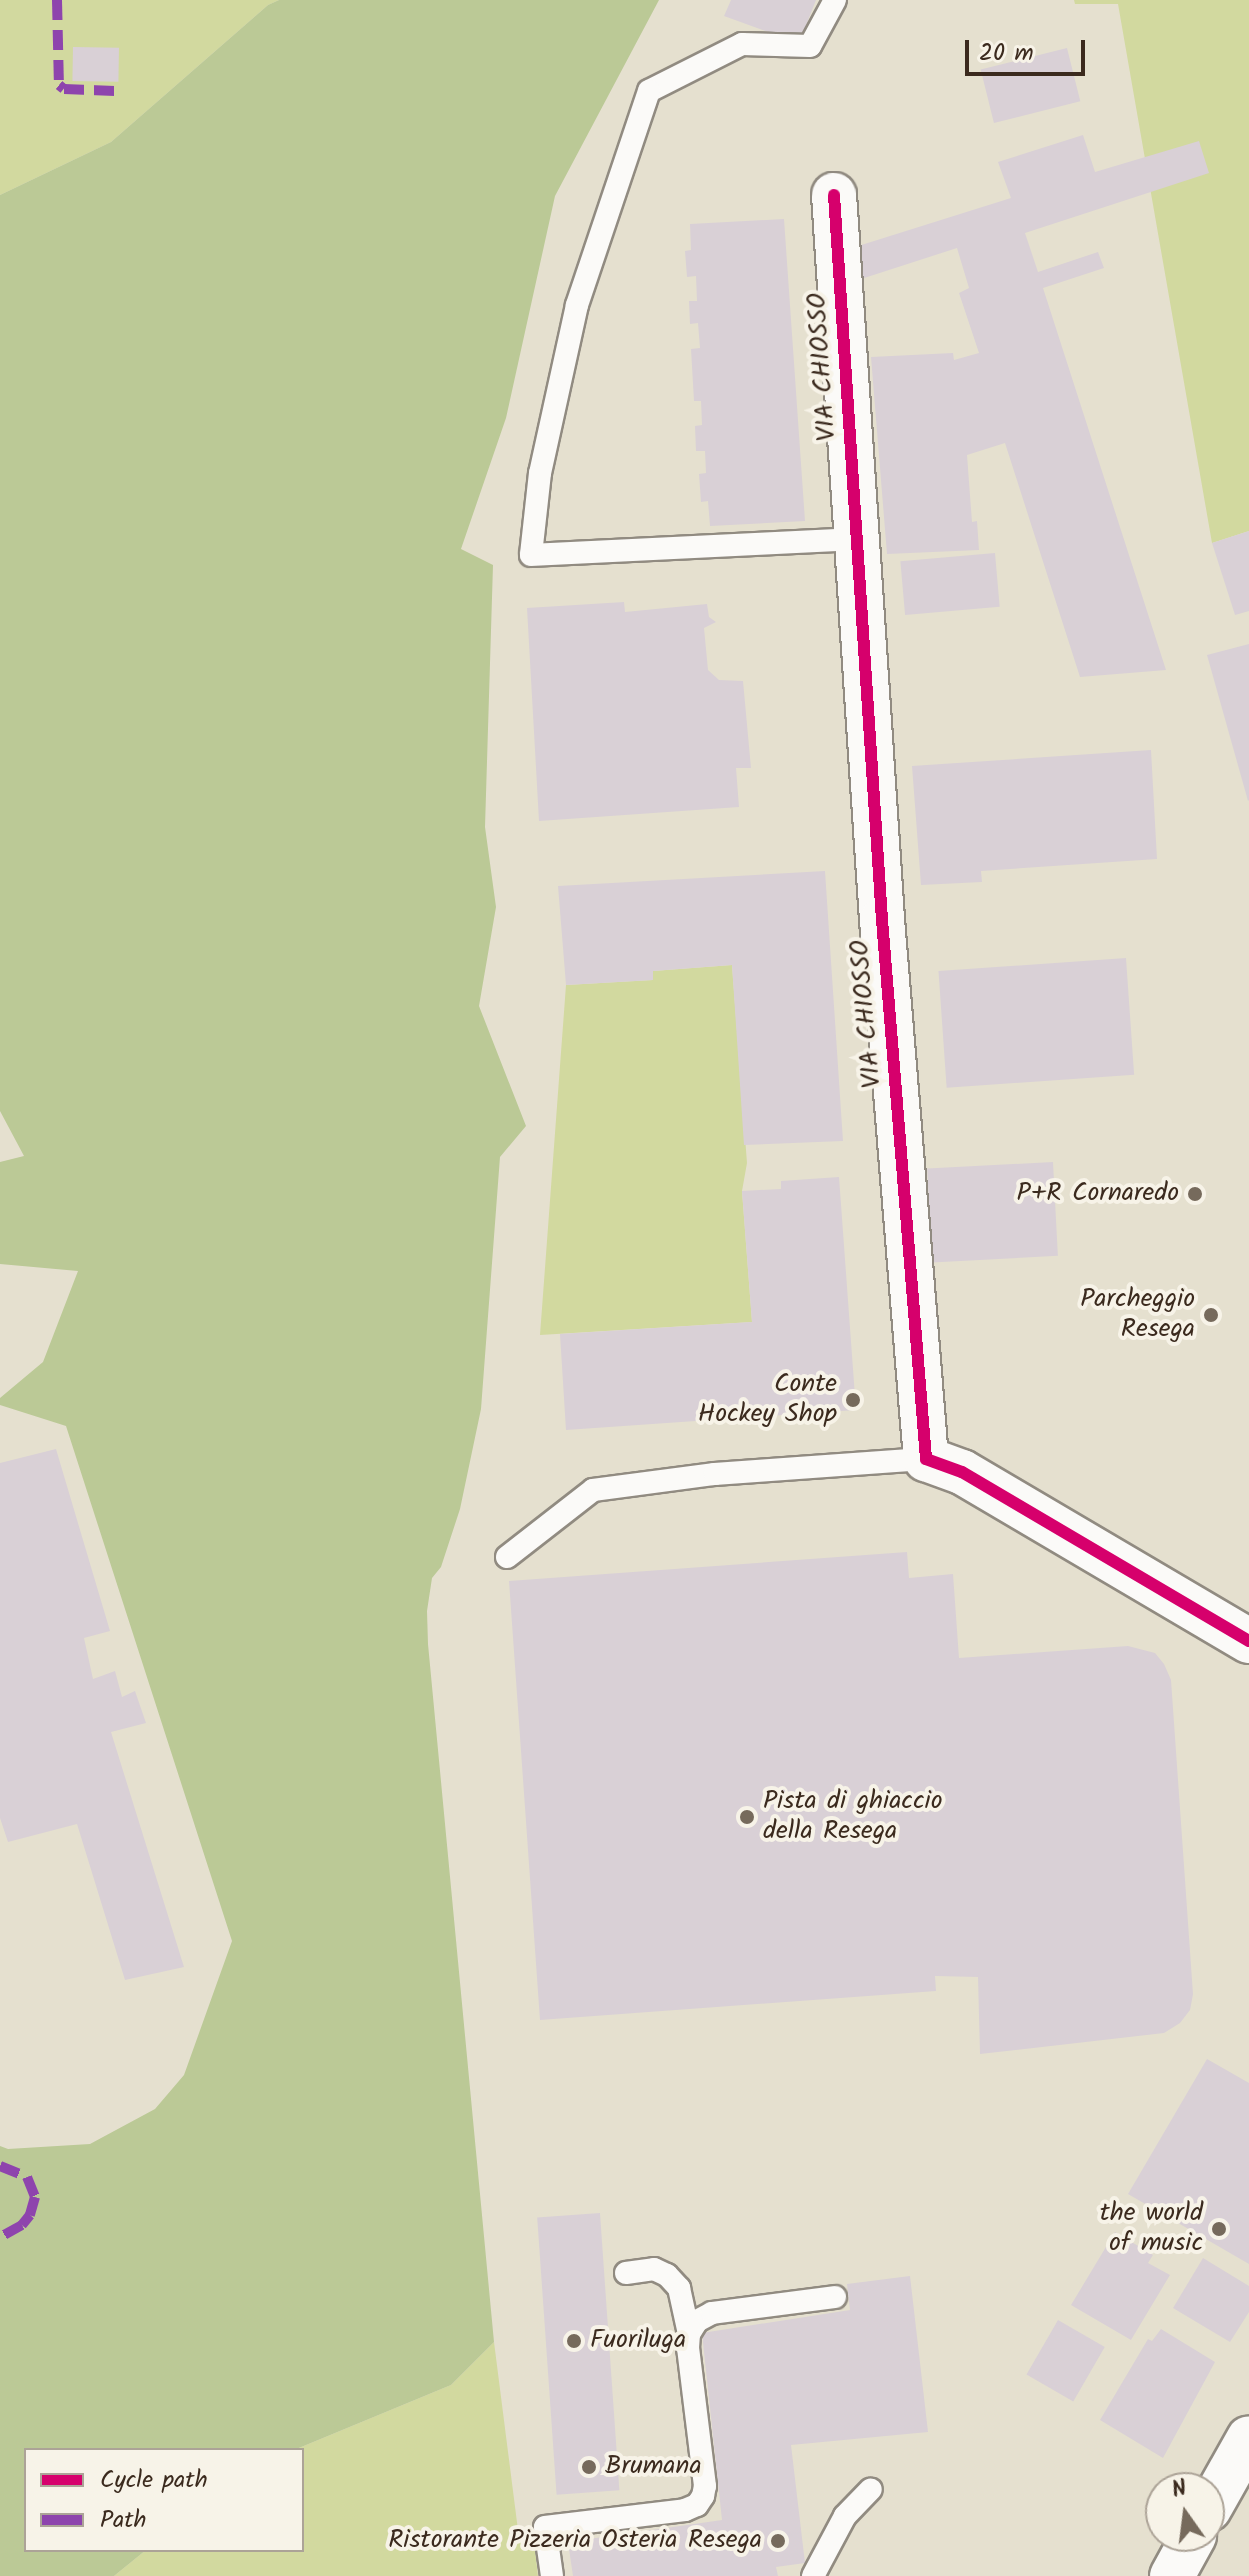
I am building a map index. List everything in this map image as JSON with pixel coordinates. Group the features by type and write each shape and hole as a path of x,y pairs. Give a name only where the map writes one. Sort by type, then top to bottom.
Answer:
{"street":[{"name":"VIA CHIOSSO","path":"834,195 882,920 926,1459"},
{"path":"926,1459 962,1472 1249,1641"},
{"path":"1225,2481 1249,2438"},
{"path":"1172,2576 1185,2552"}],"lane":[{"path":"835,0 810,46 742,44 649,91 577,305 540,473 531,555 857,539"},
{"path":"507,1557 593,1490 715,1474 926,1459"},
{"path":"552,2576 545,2527 685,2510 697,2505 703,2496 689,2334 679,2288 667,2275 654,2269 626,2273"},
{"path":"689,2334 697,2321 712,2313 835,2297"},
{"path":"813,2576 845,2516 871,2489"}],"green space":[{"path":"0,0 279,0 268,5 111,142 0,195"},
{"path":"279,0 659,0 555,196 506,418 461,549 493,565 485,827 496,907 479,1006 526,1126 500,1157 481,1409 460,1509 441,1567 432,1578 427,1611 494,2342 451,2385 299,2448 24,2448 24,2552 144,2552 114,2576 0,2576 0,2146 8,2149 90,2144 155,2109 184,2075 232,1941 66,1426 0,1405 0,1398 43,1362 78,1271 0,1264 0,1162 24,1156 0,1111 0,195 111,142 268,5"},
{"path":"1074,0 1249,0 1249,531 1212,543 1118,4 1075,4"},
{"path":"732,965 747,1163 742,1191 752,1322 540,1335 566,985 653,980 653,971"},
{"path":"494,2342 519,2538 535,2549 538,2576 114,2576 144,2552 304,2552 304,2448 299,2448 451,2385"}],"building":[{"path":"731,0 816,0 799,43 724,16"},
{"path":"73,47 119,48 118,82 72,81"},
{"path":"1067,48 1080,101 994,123 981,70"},
{"path":"1083,135 1095,172 1199,141 1209,173 1025,233 1038,272 1098,252 1104,268 1043,288 1166,670 1080,677 1005,443 967,455 972,522 977,521 979,550 887,554 871,357 953,353 954,360 979,353 959,293 969,288 957,248 858,280 855,247 1011,198 998,162"},
{"path":"784,219 805,521 710,526 708,501 701,502 699,474 706,473 705,451 696,451 695,426 702,425 701,401 694,401 691,349 700,348 698,323 690,324 689,301 697,301 696,276 687,277 685,251 691,250 690,224"},
{"path":"1249,531 1249,611 1235,615 1212,543"},
{"path":"995,553 1000,607 905,615 900,561"},
{"path":"624,602 625,612 707,604 709,617 716,622 704,628 708,670 719,680 743,681 751,768 736,768 739,807 539,821 527,608"},
{"path":"1249,644 1249,800 1248,801 1207,655"},
{"path":"1151,750 1157,859 981,871 982,882 921,885 912,766"},
{"path":"825,871 843,1141 744,1145 732,965 653,971 653,980 566,985 558,886"},
{"path":"1126,958 1134,1075 947,1088 938,971"},
{"path":"1053,1162 1058,1256 932,1262 927,1169"},
{"path":"839,1177 856,1410 566,1430 560,1334 752,1322 742,1191 781,1189 781,1181"},
{"path":"56,1449 110,1631 84,1638 93,1679 115,1671 122,1697 135,1691 146,1723 111,1732 184,1967 125,1980 77,1824 8,1842 0,1818 0,1463"},
{"name":"Pista di ghiaccio della Resega","path":"907,1552 909,1578 953,1574 959,1658 1128,1646 1155,1653 1164,1664 1171,1680 1193,1994 1190,2010 1180,2023 1164,2033 980,2054 978,1977 935,1976 936,1991 540,2020 509,1581"},
{"name":"the world of music","path":"1207,2059 1249,2083 1249,2264 1128,2194"},
{"path":"600,2213 619,2490 557,2495 537,2217"},
{"path":"1115,2232 1153,2255 1148,2263 1170,2275 1131,2340 1071,2305"},
{"path":"1203,2258 1249,2286 1249,2312 1230,2342 1173,2308"},
{"path":"910,2276 928,2432 791,2445 805,2563 776,2567 778,2576 573,2576 568,2542 722,2520 702,2333 850,2310 847,2284"},
{"path":"1058,2320 1105,2347 1073,2402 1026,2375"},
{"path":"1161,2329 1215,2362 1163,2458 1100,2420 1148,2339 1152,2341"}],"marked path":[{"path":"57,0 59,85 64,89 115,91"},
{"path":"0,2166 27,2177 35,2197 30,2215 22,2225 0,2237"}],"cycle path":[{"path":"834,195 882,920 926,1459 962,1472 1249,1641"}],"place":[{"name":"P+R Cornaredo","path":"1195,1194"},
{"name":"Parcheggio Resega","path":"1211,1315"},
{"name":"Conte Hockey Shop","path":"853,1400"},
{"name":"Pista di ghiaccio della Resega","path":"747,1817"},
{"name":"the world of music","path":"1219,2229"},
{"name":"Fuoriluga","path":"574,2341"},
{"name":"Brumana","path":"589,2467"},
{"name":"Ristorante Pizzeria Osteria Resega","path":"778,2541"}]}
